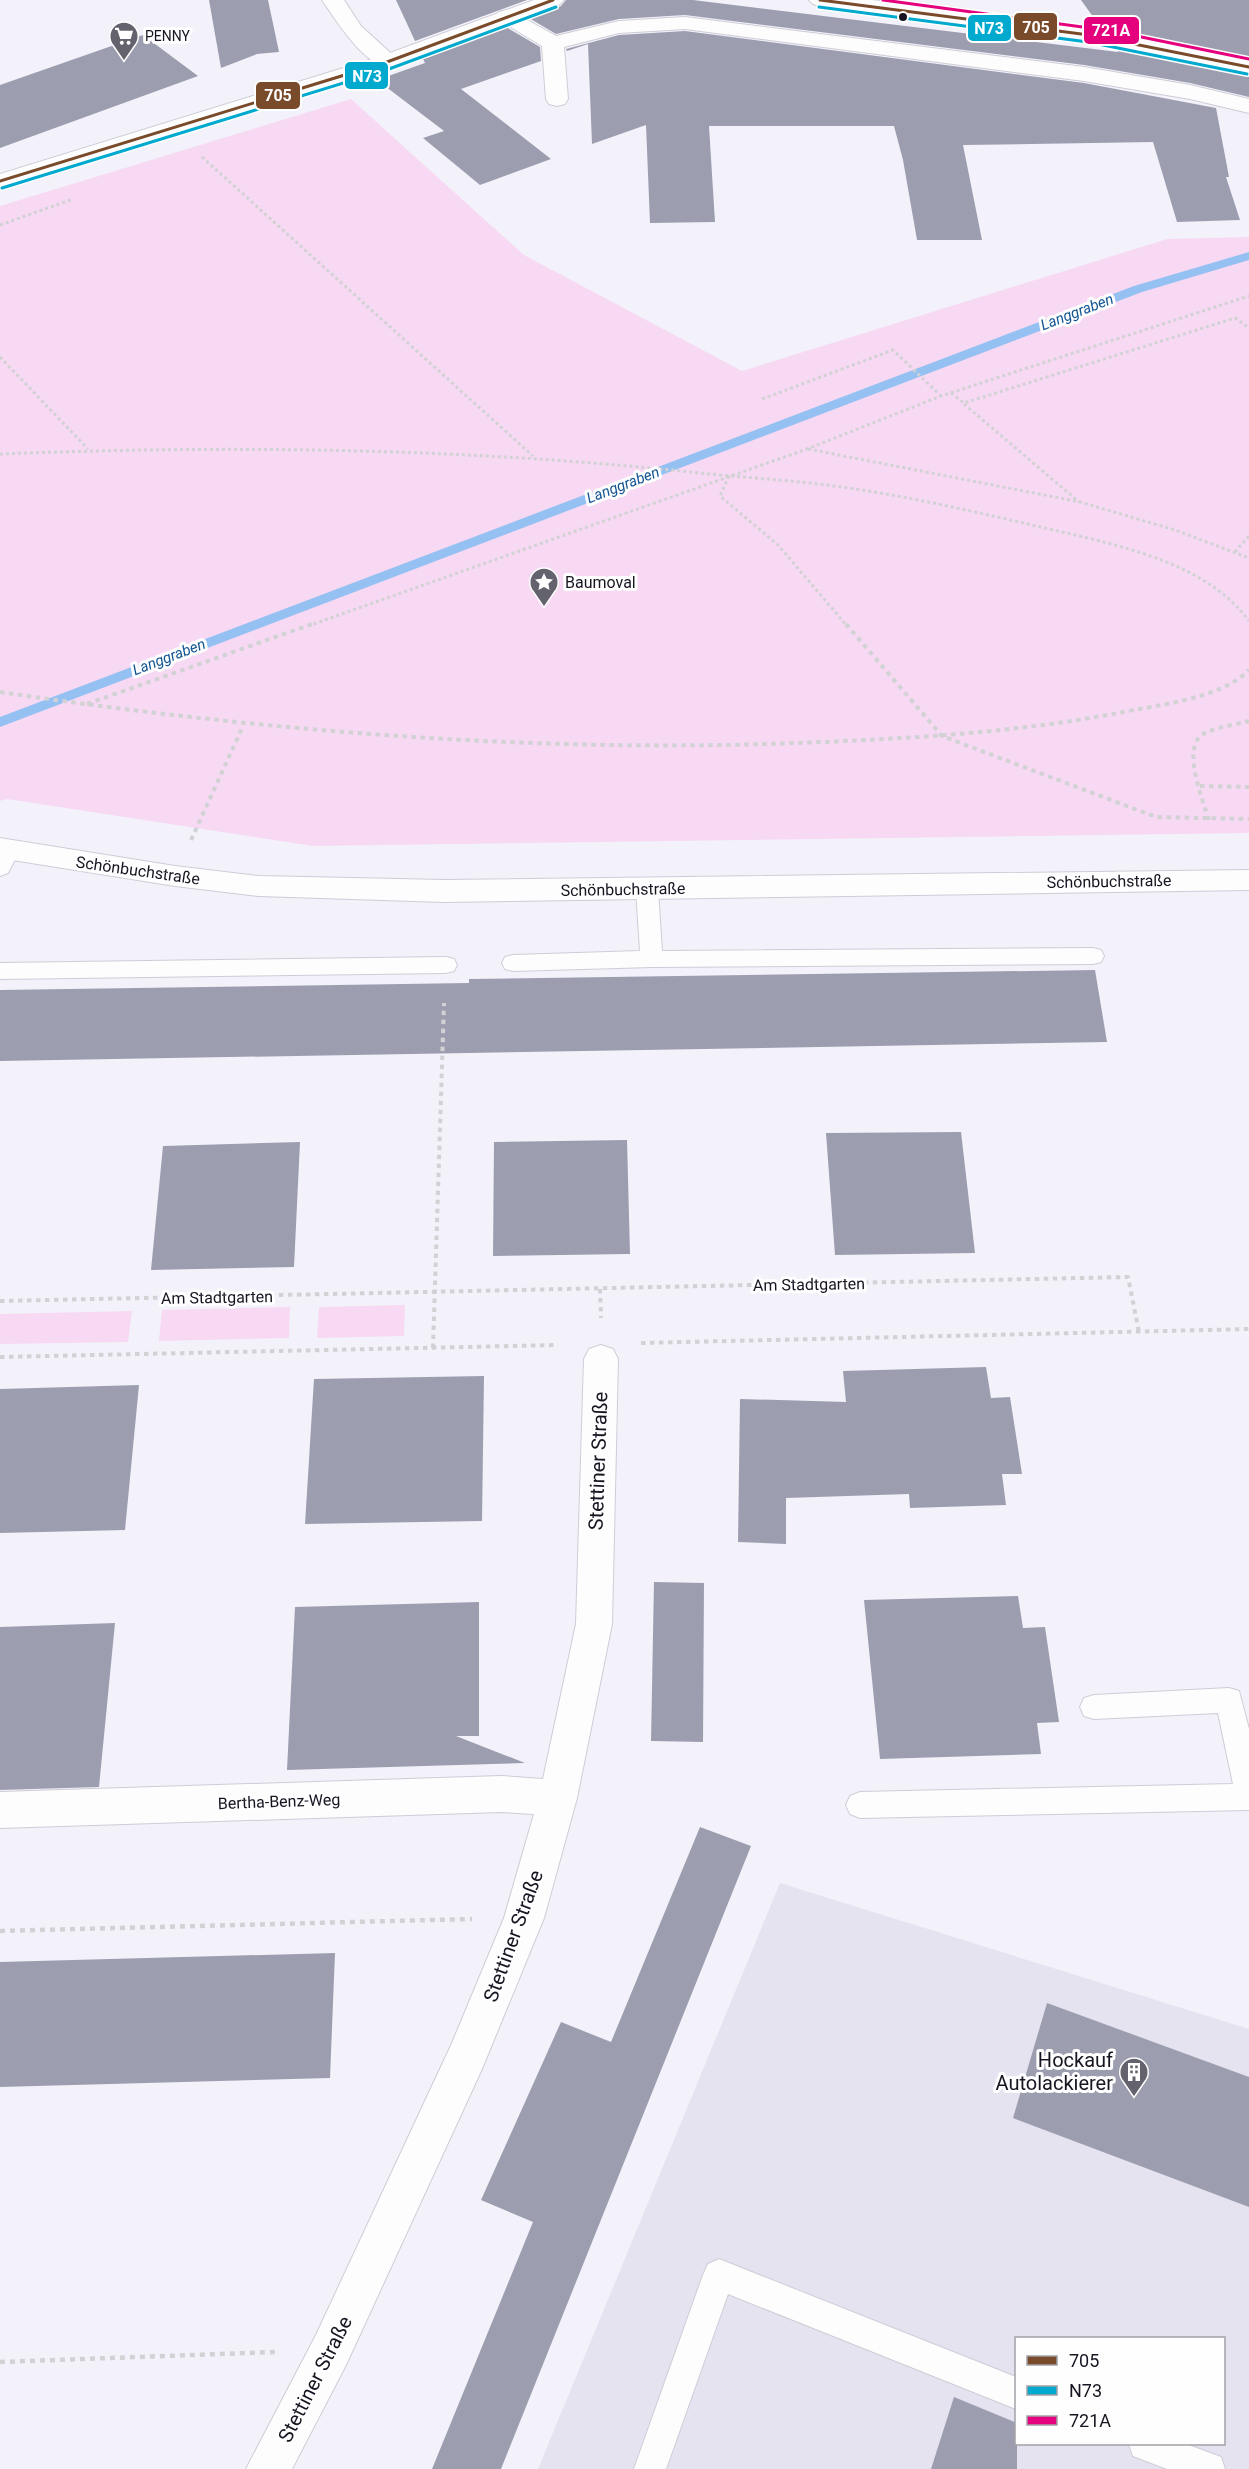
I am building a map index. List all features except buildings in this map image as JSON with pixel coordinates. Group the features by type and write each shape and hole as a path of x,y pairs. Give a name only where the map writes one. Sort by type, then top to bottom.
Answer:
{"street":[{"path":"333,0 353,30 387,62"},
{"path":"0,181 387,62 553,0"},
{"path":"820,0 1081,32 1207,56 1249,68"},
{"path":"506,16 553,43 619,27 685,23 1084,74 1190,92 1249,106"},
{"path":"553,43 557,99"},
{"name":"Schönbuchstraße","path":"3,855 175,876 282,886 444,891 1249,880"},
{"name":"Stettiner Straße","path":"268,2469 331,2350 468,2055 524,1918 558,1798 594,1624 584,1352"},
{"name":"Bertha-Benz-Weg","path":"0,1810 502,1794 558,1798"}],"lane":[{"path":"647,890 652,959"},
{"path":"513,963 652,959 1093,956"},
{"path":"0,971 446,966"},
{"path":"860,1805 1249,1795 1229,1700 1094,1707"},
{"path":"650,2469 719,2275 1015,2392"},
{"path":"1147,2445 1209,2469"}],"path":[{"path":"200,155 533,456"},
{"path":"87,704 807,449 941,396 1249,296"},
{"path":"964,404 1235,318 1249,328"},
{"path":"762,399 892,350 941,396"},
{"path":"0,357 88,450"},
{"path":"951,393 1080,502"},
{"path":"0,454 88,450 259,448 533,456 841,488 995,516 1089,539 1161,561 1203,580 1232,600 1249,621"},
{"path":"807,449 1080,502 1175,530 1249,558"},
{"path":"729,475 720,496 778,545 942,736 1156,818 1249,819"},
{"path":"1235,552 1249,536"},
{"path":"0,692 243,726 415,740 545,746 669,747 942,736 1062,723 1173,701 1235,684 1249,670"},
{"path":"1209,820 1191,756 1192,745 1200,736 1249,721"},
{"path":"175,876 243,726"},
{"path":"1200,786 1249,787"},
{"path":"433,1348 446,966"},
{"name":"Am Stadtgarten","path":"0,1301 1128,1277 1139,1332"},
{"path":"637,1343 1249,1329"},
{"path":"0,1357 433,1348 584,1352"},
{"path":"0,1931 524,1918"},
{"path":"0,2362 331,2350"}],"shaded area":[{"path":"351,99 524,255 742,371 1167,239 1249,237 1249,833 313,846 7,799 0,801 0,206"},
{"path":"405,1305 404,1336 317,1338 319,1307"},
{"path":"290,1307 289,1338 159,1341 162,1310"},
{"path":"132,1311 128,1342 0,1344 0,1314"},
{"path":"780,1883 1249,2029 1249,2469 538,2469"}],"waterway":[{"name":"Langgraben","path":"0,722 1138,289 1249,256"}],"transit line":[{"name":"705","path":"0,181 387,62 553,0"},
{"name":"705","path":"820,0 982,19 1089,35 1249,67"},
{"name":"721A","path":"883,0 1112,31 1249,59"},
{"name":"N73","path":"2,188 389,69 556,7"},
{"name":"N73","path":"819,7 1088,42 1247,74"}],"place":[{"name":"PENNY","path":"124,62"},
{"name":"Baumoval","path":"544,608"},
{"name":"Hockauf Autolackierer","path":"1134,2098"}]}
